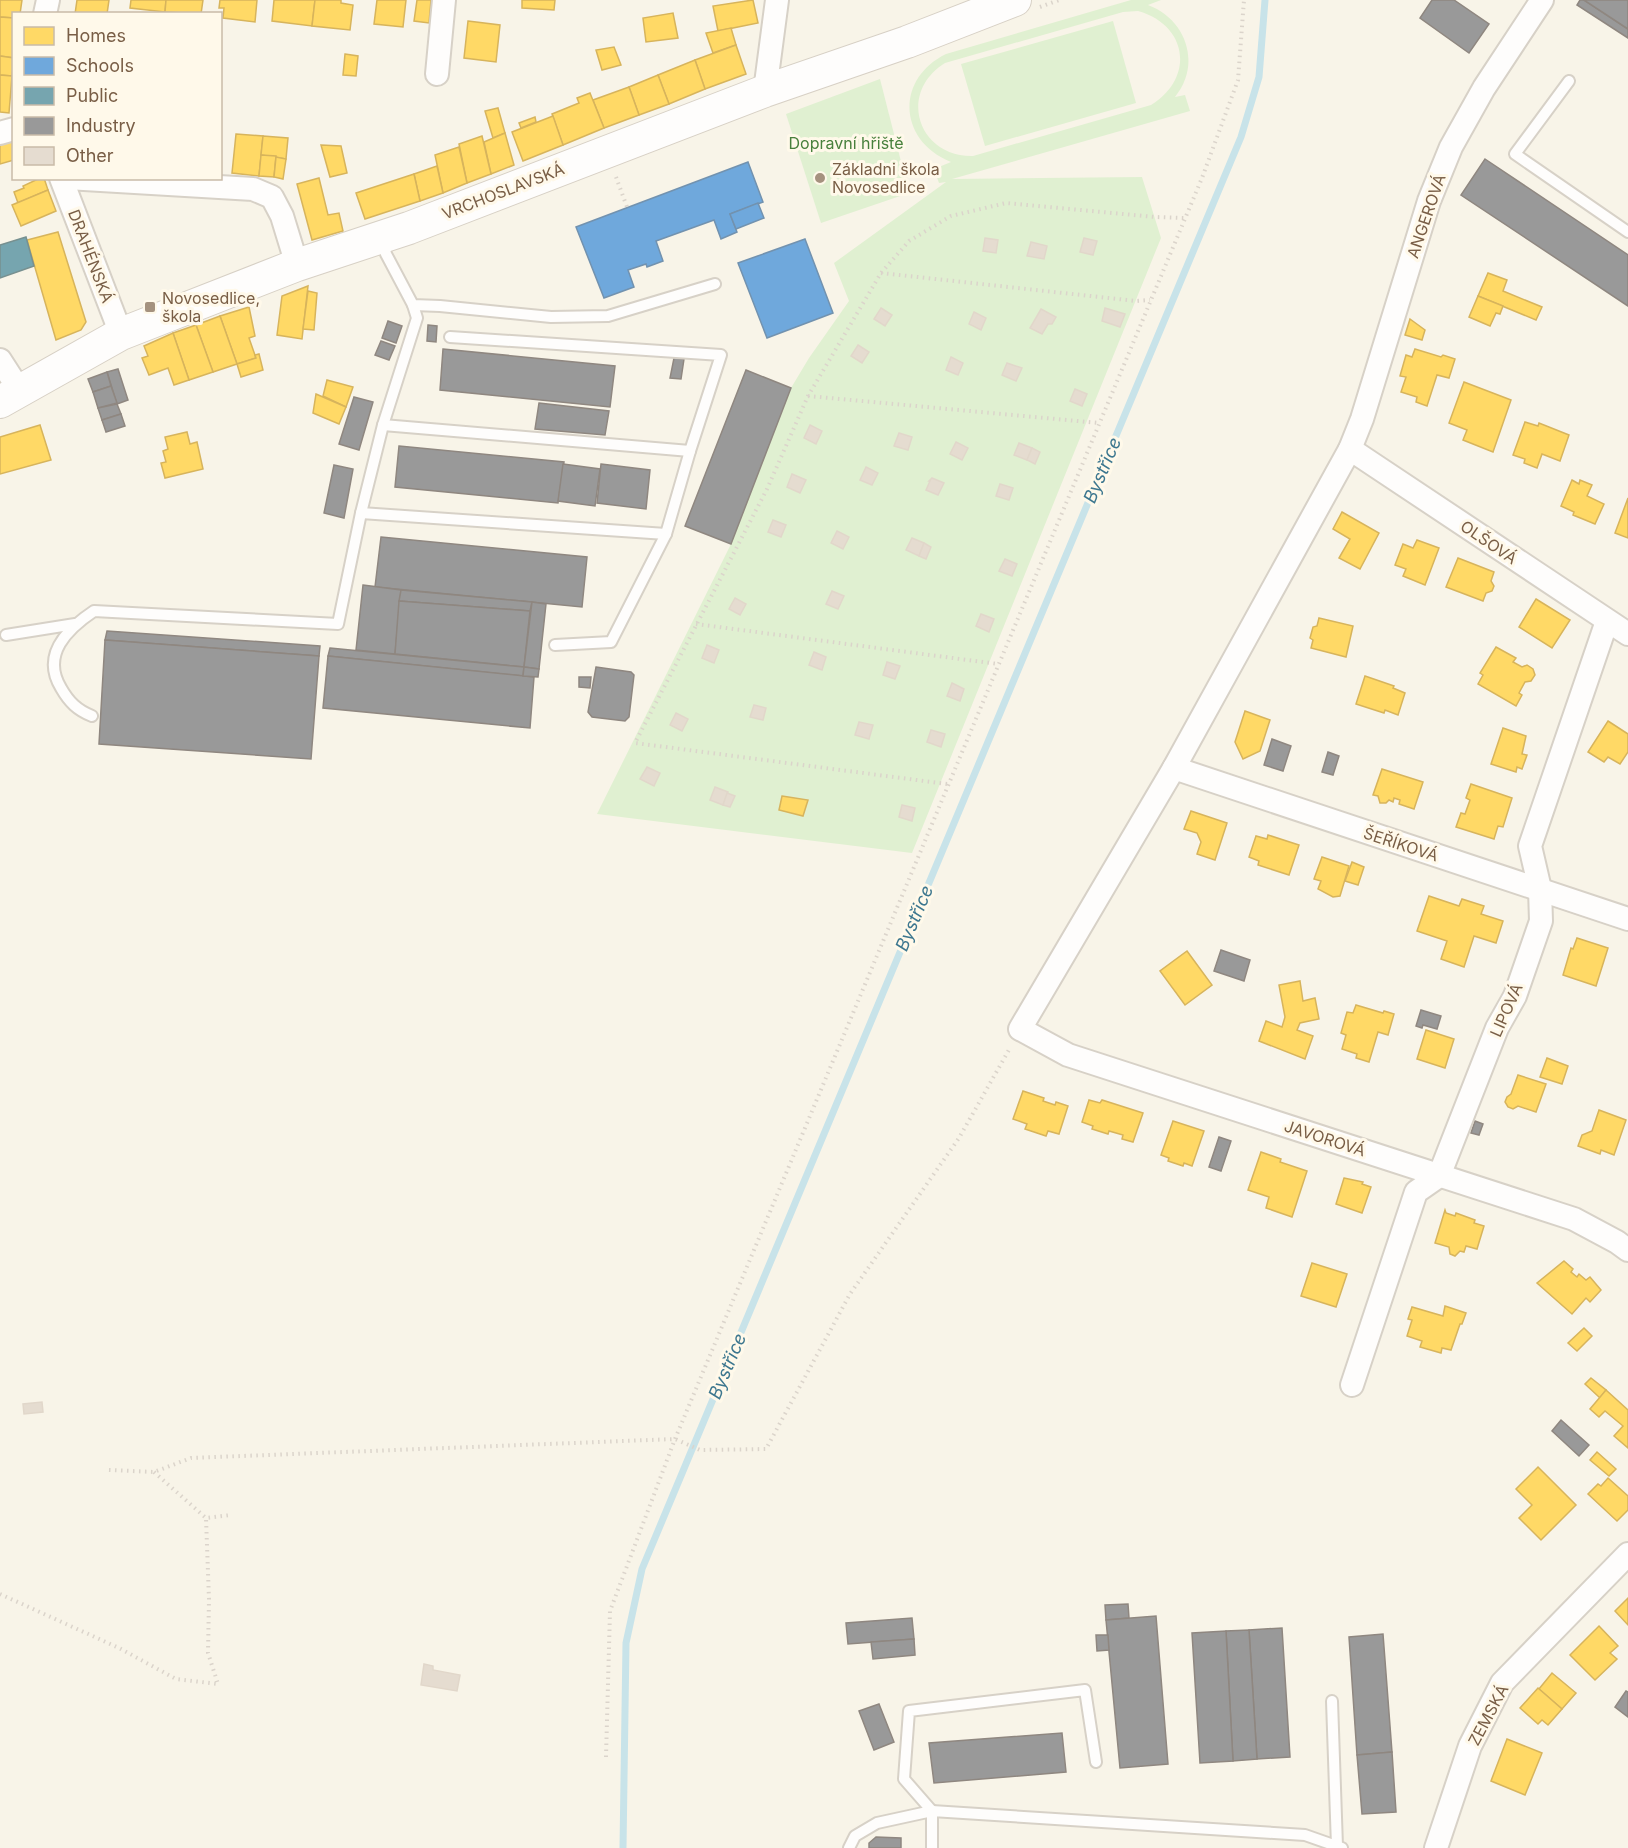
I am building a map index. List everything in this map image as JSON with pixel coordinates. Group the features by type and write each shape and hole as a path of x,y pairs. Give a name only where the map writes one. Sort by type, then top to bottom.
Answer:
{"street":[{"path":"436,74 444,0"},
{"path":"765,91 777,0"},
{"name":"VRCHOSLAVSKÁ","path":"10,397 121,334 297,266 409,228 765,91 907,42 1015,0"},
{"name":"ANGEROVÁ","path":"1020,1029 1174,768 1350,449 1365,408 1429,201 1450,147 1484,88 1542,0"},
{"name":"DRAHÉNSKÁ","path":"62,180 121,334"},
{"path":"102,180 253,189 273,196 282,216 297,266"},
{"path":"0,360 10,397"},
{"name":"OLŠOVÁ","path":"1350,449 1628,634"},
{"name":"LIPOVÁ","path":"1439,1176 1497,1028 1515,996 1541,921 1540,890 1530,846 1607,621"},
{"name":"ŠEŘÍKOVÁ","path":"1174,768 1628,919"},
{"name":"JAVOROVÁ","path":"1020,1029 1068,1055 1574,1219 1628,1250"},
{"path":"1352,1385 1416,1192 1439,1176"},
{"name":"ZEMSKÁ","path":"1436,1848 1470,1746 1502,1683 1628,1554"}],"lane":[{"path":"1569,81 1515,154 1628,232"},
{"path":"92,716 80,711 68,700 57,682 53,658 63,639 75,624 94,611 338,624 361,513 383,425 417,318 413,305 386,254 382,236"},
{"path":"413,305 551,317 608,316 715,284"},
{"path":"450,337 721,355 666,534 611,642 555,645"},
{"path":"383,425 690,451"},
{"path":"361,513 666,534"},
{"path":"6,635 75,624"},
{"path":"932,1848 932,1811 904,1779 909,1711 1085,1690 1096,1762"},
{"path":"849,1848 855,1836 877,1823 932,1811 1305,1835 1340,1847 1332,1701"},
{"path":"1302,1848 1305,1835"}],"path":[{"path":"606,1757 610,1611 675,1439 1185,218 1238,80 1244,0"},
{"path":"614,171 627,207"},
{"path":"947,784 635,743 767,489 808,396 881,273 909,241 951,216 1006,203 1106,211 1155,218 1185,218"},
{"path":"881,273 1136,301 1150,300"},
{"path":"808,396 1099,423"},
{"path":"696,624 998,664"},
{"path":"110,1470 154,1472 190,1458 675,1439 700,1450 766,1449 850,1294 959,1138 1020,1029"},
{"path":"0,1594 119,1648 176,1679 218,1684 208,1653 206,1518 154,1472"},
{"path":"206,1518 231,1515"}],"green space":[{"path":"1131,0 1161,0 1148,5 1172,21 1186,44 1188,71 1175,97 1185,95 1190,111 952,179 1142,177 1161,238 912,853 597,814 731,544 791,388 849,301 834,263 946,182 939,183 934,169 951,162 933,152 921,140 913,125 910,110 911,94 918,78 929,65 946,54","holes":["1138,11 1155,18 1176,40 1180,53 1175,81 1165,94 1151,105 973,156 954,154 939,146 927,135 920,121 918,106 921,90 930,76 945,63 1123,12"]},
{"path":"1113,21 1136,103 985,146 961,64"},
{"name":"Dopravní hřiště","path":"880,79 909,193 821,223 786,114"}],"building: Homes":[{"path":"0,0 22,0 20,12 12,12 12,18 0,17"},
{"path":"77,0 109,0 107,12 75,12"},
{"path":"131,0 166,0 165,12 130,8"},
{"path":"166,0 203,0 201,12 165,12"},
{"path":"220,0 257,0 255,22 223,18 224,8 219,8"},
{"path":"274,0 315,0 312,26 272,21"},
{"path":"315,0 341,0 341,3 353,5 350,30 312,26"},
{"path":"377,0 406,0 403,27 374,24"},
{"path":"417,0 431,0 429,23 414,21"},
{"path":"522,0 555,0 554,10 522,8"},
{"path":"753,0 758,23 718,31 713,6"},
{"path":"673,13 678,38 646,42 643,18"},
{"path":"0,17 12,18 12,58 0,56"},
{"path":"468,21 500,25 496,62 464,58"},
{"path":"731,28 736,45 713,53 706,33"},
{"path":"736,45 746,74 705,89 695,60"},
{"path":"614,47 621,65 602,70 596,50"},
{"path":"345,54 358,56 356,76 343,75"},
{"path":"0,56 12,58 12,76 0,75"},
{"path":"695,60 705,89 669,104 658,75"},
{"path":"0,75 12,76 9,113 0,112"},
{"path":"658,75 669,104 639,115 629,87"},
{"path":"629,87 639,115 604,128 593,100"},
{"path":"590,93 604,128 563,145 552,114 579,103 577,98"},
{"path":"498,108 505,133 493,138 485,111"},
{"path":"553,116 563,145 523,161 512,132"},
{"path":"535,117 536,122 521,128 519,123"},
{"path":"505,133 514,165 491,174 484,142"},
{"path":"236,134 263,136 259,176 232,173"},
{"path":"12,136 12,161 0,164 0,139"},
{"path":"263,136 288,138 286,159 261,155"},
{"path":"482,136 491,174 467,183 459,144"},
{"path":"321,145 341,146 347,173 330,177"},
{"path":"459,147 467,183 443,193 435,155"},
{"path":"261,155 276,156 274,177 259,176"},
{"path":"276,157 286,159 283,179 274,177"},
{"path":"437,166 443,193 420,201 414,174"},
{"path":"414,174 420,201 365,219 356,193"},
{"path":"319,178 328,215 339,213 343,231 312,240 297,184"},
{"path":"36,180 45,180 48,190 18,203 14,192 24,188 23,186"},
{"path":"48,190 56,211 21,226 12,205"},
{"path":"58,232 86,322 81,330 56,340 27,240"},
{"path":"1488,273 1507,280 1503,291 1542,307 1536,320 1478,296"},
{"path":"308,286 302,339 277,335 282,296"},
{"path":"308,291 317,293 314,330 303,329"},
{"path":"1478,296 1503,306 1500,314 1496,313 1490,326 1469,317"},
{"path":"249,307 255,336 249,338 256,358 237,364 220,316"},
{"path":"220,316 237,364 213,372 196,325"},
{"path":"1410,319 1425,330 1422,340 1405,335"},
{"path":"196,325 213,372 189,380 173,333"},
{"path":"173,333 189,380 174,385 168,368 149,375 142,358 148,356 144,346"},
{"path":"1415,349 1455,359 1449,378 1437,375 1427,406 1416,402 1417,397 1401,392 1406,377 1400,376 1406,355 1412,357"},
{"path":"259,354 263,370 241,377 237,364 256,358 255,355"},
{"path":"327,380 353,387 346,407 323,396"},
{"path":"1464,382 1511,400 1493,452 1463,440 1467,430 1449,423"},
{"path":"316,394 346,407 339,424 313,413"},
{"path":"1525,422 1538,426 1539,423 1569,435 1560,461 1542,454 1537,468 1524,463 1525,459 1513,455"},
{"path":"40,425 51,460 0,474 0,437"},
{"path":"187,432 190,444 197,442 203,469 165,478 161,463 166,462 163,451 168,449 165,437"},
{"path":"1572,480 1579,484 1580,480 1592,485 1587,496 1604,504 1595,524 1573,515 1574,512 1561,506"},
{"path":"1628,498 1628,538 1615,533"},
{"path":"1342,512 1379,533 1360,569 1339,558 1350,539 1333,529"},
{"path":"1417,540 1439,548 1425,585 1403,576 1406,569 1395,565 1403,544 1413,548"},
{"path":"1458,558 1494,572 1491,581 1494,586 1492,591 1486,593 1483,601 1446,587"},
{"path":"1536,599 1570,620 1552,648 1519,627"},
{"path":"1319,618 1353,626 1346,657 1311,648 1313,640 1310,638"},
{"path":"1496,647 1516,658 1513,662 1533,669 1535,675 1531,681 1525,682 1516,706 1478,684 1483,675 1480,673"},
{"path":"1365,676 1394,686 1393,688 1405,693 1398,715 1356,704"},
{"path":"1245,711 1270,720 1260,751 1243,759 1235,742"},
{"path":"1608,721 1628,734 1628,752 1620,764 1608,757 1604,762 1588,752"},
{"path":"1503,728 1526,736 1522,754 1527,755 1522,769 1517,767 1516,772 1491,764"},
{"path":"1382,769 1423,782 1414,809 1399,804 1400,800 1394,798 1393,802 1389,800 1386,803 1380,803 1378,796 1373,795"},
{"path":"1471,784 1512,798 1503,827 1498,826 1494,839 1456,827 1461,813 1465,814 1470,800 1466,798"},
{"path":"782,796 808,800 803,816 779,810"},
{"path":"1191,811 1227,823 1215,860 1197,854 1201,842 1197,833 1184,829"},
{"path":"1268,835 1299,845 1289,875 1258,865 1259,861 1249,857 1256,836 1267,839"},
{"path":"1322,857 1349,866 1340,896 1333,897 1318,889 1321,881 1314,879"},
{"path":"1352,862 1364,867 1358,885 1345,881"},
{"path":"1429,896 1459,906 1462,899 1484,906 1481,914 1503,921 1496,943 1474,936 1464,967 1441,959 1447,941 1417,931"},
{"path":"1577,938 1608,948 1596,986 1563,975 1571,948 1573,949"},
{"path":"1187,951 1212,985 1185,1005 1160,971"},
{"path":"1300,981 1303,1001 1315,998 1319,1019 1300,1023 1297,1030 1313,1036 1305,1059 1259,1041 1266,1021 1282,1027 1285,1017 1279,985"},
{"path":"1356,1005 1394,1014 1388,1035 1378,1032 1369,1062 1356,1058 1357,1054 1342,1049 1346,1035 1341,1033 1347,1012 1353,1013"},
{"path":"1426,1030 1454,1039 1445,1068 1417,1059"},
{"path":"1547,1058 1568,1066 1562,1084 1540,1077"},
{"path":"1518,1075 1546,1084 1536,1112 1518,1106 1513,1109 1505,1102 1511,1094"},
{"path":"1023,1091 1044,1098 1043,1101 1055,1105 1056,1102 1068,1106 1059,1134 1048,1131 1046,1136 1025,1129 1027,1124 1013,1119"},
{"path":"1089,1100 1100,1103 1102,1100 1143,1113 1133,1142 1122,1139 1123,1135 1109,1131 1108,1134 1092,1129 1093,1126 1082,1122"},
{"path":"1599,1110 1626,1120 1614,1155 1601,1150 1600,1154 1578,1146 1582,1135 1592,1131"},
{"path":"1173,1121 1204,1131 1192,1166 1184,1163 1183,1166 1168,1161 1169,1158 1161,1155"},
{"path":"1261,1152 1281,1159 1280,1162 1307,1171 1292,1217 1266,1208 1269,1197 1248,1190"},
{"path":"1344,1178 1363,1182 1362,1184 1371,1187 1362,1213 1336,1204"},
{"path":"1445,1210 1446,1213 1455,1216 1456,1213 1484,1226 1477,1249 1466,1246 1464,1252 1460,1251 1455,1256 1450,1254 1449,1247 1435,1243"},
{"path":"1564,1261 1573,1269 1571,1272 1577,1277 1579,1274 1586,1280 1590,1277 1601,1290 1590,1302 1586,1298 1572,1314 1537,1283"},
{"path":"1312,1263 1347,1274 1336,1307 1301,1296"},
{"path":"1445,1306 1466,1313 1451,1350 1442,1348 1441,1353 1420,1347 1422,1341 1407,1336 1412,1320 1408,1319 1412,1307 1443,1316"},
{"path":"1584,1328 1592,1336 1577,1351 1568,1343"},
{"path":"1591,1378 1606,1390 1600,1398 1585,1384"},
{"path":"1606,1390 1628,1410 1628,1448 1614,1436 1623,1426 1605,1411 1599,1417 1590,1409"},
{"path":"1597,1452 1616,1469 1609,1476 1590,1460"},
{"path":"1538,1467 1576,1505 1541,1540 1519,1518 1532,1505 1516,1489"},
{"path":"1608,1478 1628,1496 1628,1510 1617,1521 1588,1494 1598,1484 1601,1486"},
{"path":"1628,1598 1628,1625 1615,1611"},
{"path":"1599,1626 1618,1646 1610,1653 1617,1659 1595,1680 1570,1655"},
{"path":"1552,1673 1576,1693 1562,1709 1539,1689"},
{"path":"1538,1688 1562,1709 1548,1725 1542,1720 1538,1724 1520,1708"},
{"path":"1507,1739 1542,1753 1525,1795 1491,1781"}],"building: Schools":[{"path":"748,162 763,202 730,214 737,232 721,239 714,220 656,241 663,261 647,267 646,264 628,270 634,287 604,298 576,227"},
{"path":"758,203 764,218 736,229 730,214"},
{"path":"805,239 833,313 767,338 738,263"}],"building: Public":[{"path":"26,237 34,266 0,278 0,245"}],"building: Industry":[{"path":"1432,0 1454,0 1489,24 1469,53 1420,18"},
{"path":"1580,0 1584,0 1628,29 1628,38 1577,5"},
{"path":"1584,0 1628,0 1628,29"},
{"path":"1485,159 1628,255 1628,306 1461,195"},
{"path":"388,321 402,326 396,343 382,338"},
{"path":"428,325 437,326 436,342 427,341"},
{"path":"381,341 395,346 389,360 375,355"},
{"path":"443,349 615,366 610,407 440,390"},
{"path":"674,358 684,359 681,379 670,378"},
{"path":"118,369 128,400 117,404 107,372"},
{"path":"746,370 791,388 731,544 685,526"},
{"path":"107,372 111,386 93,392 88,379"},
{"path":"111,386 117,403 98,408 93,392"},
{"path":"354,397 373,402 359,450 339,444"},
{"path":"539,403 609,411 605,435 535,429"},
{"path":"117,404 121,414 102,420 98,408"},
{"path":"121,414 125,426 106,432 102,420"},
{"path":"399,446 564,462 558,503 395,487"},
{"path":"563,464 600,469 595,506 558,501"},
{"path":"601,464 650,470 646,509 597,503"},
{"path":"334,465 353,469 344,518 324,513"},
{"path":"381,537 587,557 582,607 375,587"},
{"path":"363,585 401,590 395,654 356,650"},
{"path":"401,590 532,602 530,611 399,601"},
{"path":"399,601 530,611 524,667 395,654"},
{"path":"532,602 546,604 539,669 524,667"},
{"path":"107,631 320,646 319,656 105,640"},
{"path":"105,640 319,656 311,759 99,744"},
{"path":"330,648 524,667 523,676 328,656"},
{"path":"328,656 534,677 530,728 323,708"},
{"path":"524,667 539,669 538,677 523,676"},
{"path":"596,667 631,672 634,675 629,717 625,721 592,717 588,712"},
{"path":"579,677 591,677 590,688 579,687"},
{"path":"1272,739 1291,746 1283,771 1264,765"},
{"path":"1328,752 1339,756 1333,775 1322,772"},
{"path":"1221,950 1250,960 1244,981 1214,971"},
{"path":"1421,1010 1441,1016 1437,1029 1423,1025 1422,1028 1416,1026"},
{"path":"1475,1121 1483,1124 1479,1135 1471,1133"},
{"path":"1219,1137 1231,1141 1221,1171 1209,1167"},
{"path":"1561,1420 1589,1445 1579,1456 1552,1431"},
{"path":"1128,1604 1129,1618 1106,1620 1105,1605"},
{"path":"1156,1616 1168,1764 1120,1768 1106,1620"},
{"path":"912,1618 914,1639 848,1644 846,1623"},
{"path":"1282,1628 1290,1757 1257,1759 1249,1630"},
{"path":"1249,1630 1257,1759 1233,1761 1226,1631"},
{"path":"1226,1631 1233,1761 1200,1763 1192,1633"},
{"path":"1383,1634 1392,1752 1357,1755 1349,1637"},
{"path":"1096,1635 1108,1635 1109,1650 1097,1651"},
{"path":"914,1639 915,1655 873,1659 871,1642"},
{"path":"1626,1691 1628,1692 1628,1717 1615,1707"},
{"path":"879,1704 894,1742 874,1750 859,1711"},
{"path":"1062,1733 1066,1772 934,1783 929,1743"},
{"path":"1392,1752 1396,1812 1362,1814 1357,1755"},
{"path":"876,1837 901,1838 901,1848 869,1848 869,1843"}],"building: Other":[{"path":"985,238 998,240 996,253 983,251"},
{"path":"1084,238 1097,241 1093,255 1080,252"},
{"path":"1031,242 1047,246 1044,259 1027,256"},
{"path":"881,308 892,315 885,326 874,319"},
{"path":"1105,308 1125,314 1120,327 1102,321"},
{"path":"1041,309 1056,317 1042,334 1030,328"},
{"path":"974,312 986,318 981,330 969,324"},
{"path":"858,345 869,352 862,363 851,356"},
{"path":"951,357 963,363 958,375 946,370"},
{"path":"1007,363 1022,368 1016,381 1002,375"},
{"path":"1075,389 1087,394 1082,406 1070,401"},
{"path":"810,425 822,431 816,444 804,438"},
{"path":"899,433 912,437 908,450 894,446"},
{"path":"956,442 968,448 962,460 950,454"},
{"path":"1019,443 1032,448 1027,460 1014,455"},
{"path":"1032,448 1040,452 1035,464 1027,460"},
{"path":"866,467 878,473 872,485 860,480"},
{"path":"792,474 806,480 800,493 787,487"},
{"path":"932,478 944,483 938,495 926,490"},
{"path":"1000,484 1013,488 1009,500 996,496"},
{"path":"773,520 786,525 781,537 768,532"},
{"path":"837,531 849,537 843,549 831,543"},
{"path":"912,538 924,543 919,556 906,550"},
{"path":"924,543 931,547 926,559 919,556"},
{"path":"1005,559 1017,564 1012,576 999,571"},
{"path":"832,591 844,596 838,609 826,604"},
{"path":"735,598 746,604 740,615 729,609"},
{"path":"981,614 994,619 989,632 976,626"},
{"path":"707,645 719,650 714,663 702,658"},
{"path":"814,652 826,657 822,670 809,665"},
{"path":"887,662 900,666 895,679 883,675"},
{"path":"952,683 964,689 960,701 947,696"},
{"path":"754,705 766,708 763,720 750,717"},
{"path":"676,713 688,719 682,731 670,725"},
{"path":"859,722 873,725 869,739 855,735"},
{"path":"931,730 945,734 941,747 927,742"},
{"path":"647,767 660,773 654,786 640,779"},
{"path":"715,787 728,792 723,805 710,800"},
{"path":"727,793 735,796 730,807 723,805"},
{"path":"902,805 915,808 912,821 899,817"},
{"path":"42,1402 43,1412 24,1414 23,1404"},
{"path":"424,1664 433,1666 433,1670 460,1675 457,1691 421,1685"}],"waterway":[{"name":"Bystřice","path":"623,1848 626,1643 642,1569 1241,137 1259,77 1265,0"}],"place":[{"name":"Základni škola Novosedlice","path":"820,178"},
{"name":"Novosedlice, škola","path":"150,307"}]}
